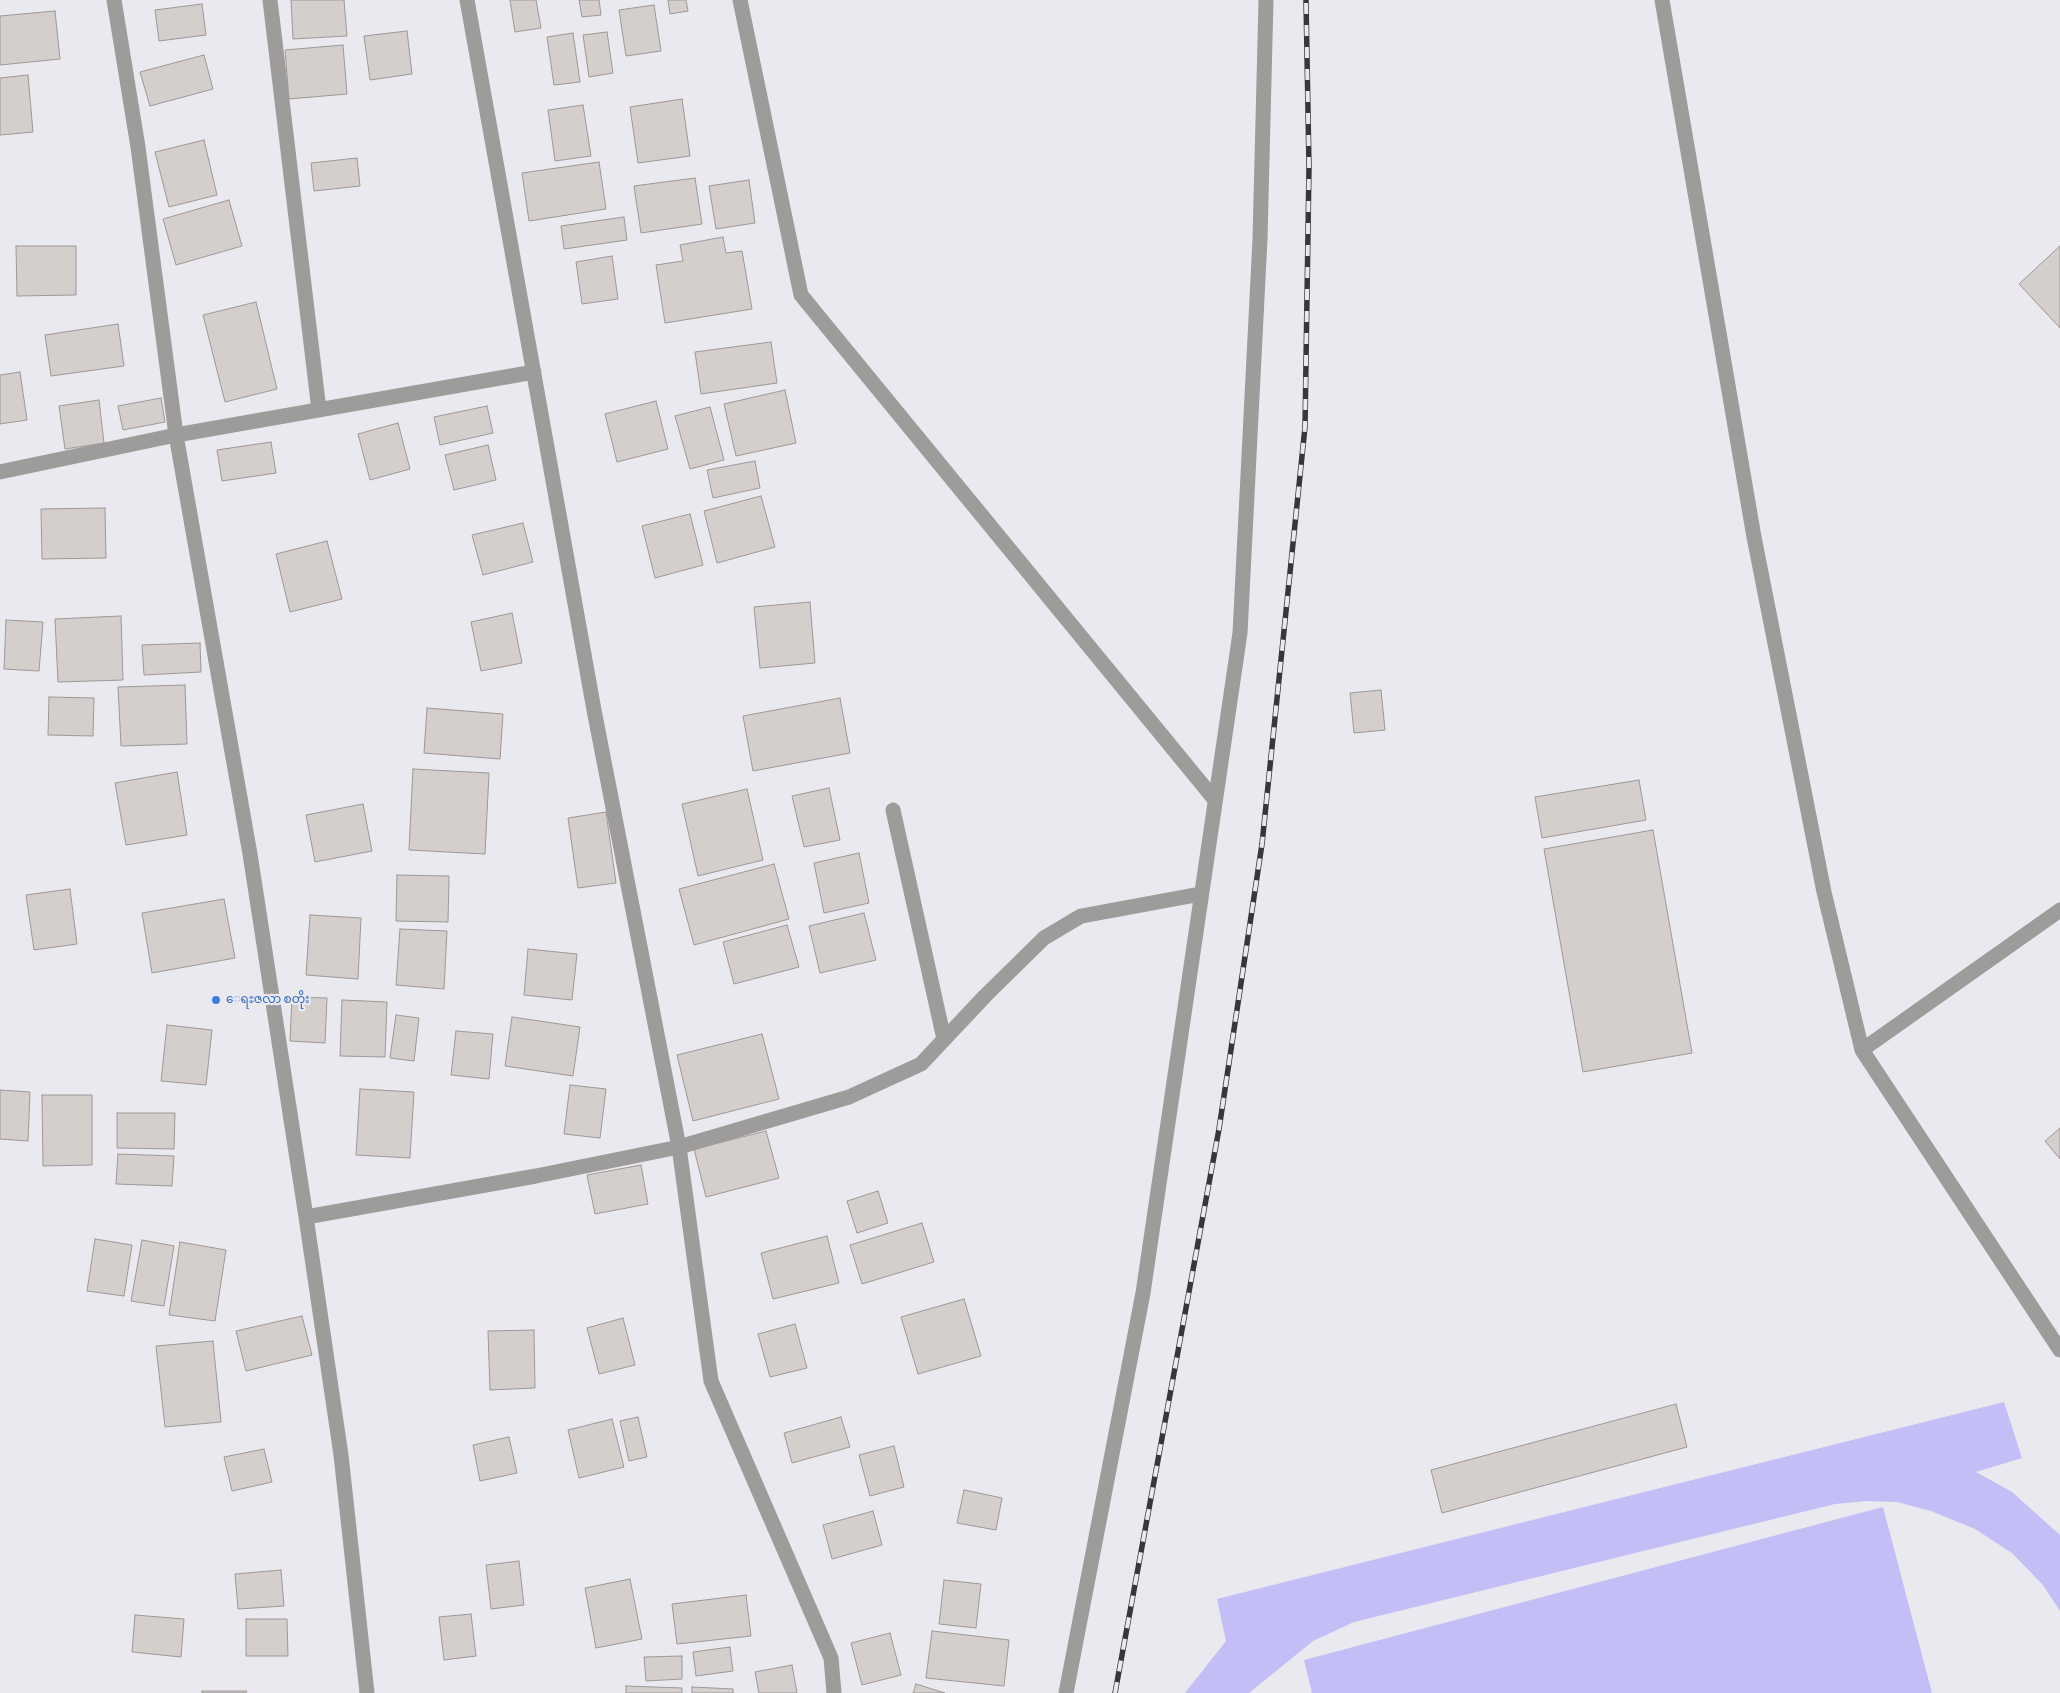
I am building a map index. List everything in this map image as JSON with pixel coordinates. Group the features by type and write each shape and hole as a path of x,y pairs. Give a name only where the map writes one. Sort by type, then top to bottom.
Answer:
{"street":[{"path":"114,0 138,147 176,435 250,854 306,1217 341,1455 367,1693"},
{"path":"270,0 319,410"},
{"path":"467,0 594,710 679,1147 711,1382 831,1658 834,1693"},
{"path":"740,0 801,295 1214,800"},
{"path":"1066,1693 1143,1293 1200,894 1240,633 1260,239 1266,0"},
{"path":"1662,0 1754,537 1824,892 1862,1050 2060,1350"},
{"path":"0,472 176,435 534,372"},
{"path":"892,810 944,1039"},
{"path":"306,1217 536,1176 679,1147 849,1097 921,1064 1044,938 1081,916 1200,894"},
{"path":"1862,1050 2060,910"}],"shaded area":[{"path":"2004,1402 2022,1458 1976,1472 2012,1492 2060,1535 2060,1611 2043,1585 2012,1553 1975,1529 1931,1511 1897,1502 1867,1501 1835,1504 1354,1622 1313,1641 1249,1693 1185,1693 1226,1641 1217,1599"},
{"path":"1883,1507 1932,1693 1312,1693 1304,1660"}],"building":[{"path":"291,0 344,0 347,36 293,39"},
{"path":"510,0 536,0 541,28 515,32"},
{"path":"579,0 599,0 601,15 582,17"},
{"path":"668,0 686,0 688,11 670,14"},
{"path":"202,4 206,35 159,41 155,10"},
{"path":"654,5 661,51 626,56 619,10"},
{"path":"55,11 60,59 0,65 0,16"},
{"path":"407,31 412,74 370,80 364,36"},
{"path":"607,32 613,73 589,77 583,35"},
{"path":"573,33 580,82 554,85 547,37"},
{"path":"343,45 347,94 289,99 285,50"},
{"path":"204,55 213,89 150,106 140,72"},
{"path":"28,75 33,132 0,135 0,78"},
{"path":"682,99 690,156 638,163 630,107"},
{"path":"583,105 591,156 555,161 548,110"},
{"path":"204,140 217,195 169,207 155,152"},
{"path":"357,158 360,186 314,191 311,163"},
{"path":"599,162 606,209 529,221 522,173"},
{"path":"695,178 702,224 641,233 634,186"},
{"path":"749,180 755,223 716,229 709,186"},
{"path":"229,200 242,246 176,265 163,219"},
{"path":"624,217 627,240 564,249 561,226"},
{"path":"723,237 726,253 742,251 752,309 665,323 656,265 683,261 680,245"},
{"path":"16,246 76,246 76,295 17,296"},
{"path":"2060,246 2060,328 2019,284"},
{"path":"612,256 618,299 582,304 576,262"},
{"path":"256,302 277,389 225,402 203,315"},
{"path":"118,324 124,366 51,376 45,335"},
{"path":"771,342 777,383 701,394 695,352"},
{"path":"20,372 27,420 0,424 0,375"},
{"path":"785,390 796,443 736,456 724,404"},
{"path":"161,398 165,422 123,430 118,406"},
{"path":"99,400 104,443 65,449 59,406"},
{"path":"656,401 668,449 617,462 605,414"},
{"path":"487,406 493,433 440,445 434,417"},
{"path":"710,407 724,460 690,469 675,416"},
{"path":"398,423 410,469 370,480 358,434"},
{"path":"271,442 276,473 222,481 217,450"},
{"path":"488,445 496,480 454,490 445,455"},
{"path":"755,461 760,488 713,498 707,470"},
{"path":"761,496 775,547 717,563 704,511"},
{"path":"105,508 106,558 42,559 41,509"},
{"path":"690,514 703,565 655,578 642,526"},
{"path":"523,523 533,562 483,575 472,535"},
{"path":"327,541 342,599 290,612 276,554"},
{"path":"810,602 815,663 760,668 754,607"},
{"path":"512,613 522,663 481,671 471,622"},
{"path":"121,616 123,680 58,682 55,619"},
{"path":"6,620 43,622 39,671 4,669"},
{"path":"200,643 201,672 144,675 142,645"},
{"path":"185,685 187,744 121,746 118,687"},
{"path":"1381,690 1385,730 1354,733 1350,693"},
{"path":"49,697 94,698 93,736 48,735"},
{"path":"840,698 850,753 753,771 743,716"},
{"path":"427,708 503,714 500,759 424,753"},
{"path":"413,769 489,773 485,854 409,850"},
{"path":"177,772 187,835 126,845 115,783"},
{"path":"1639,780 1646,820 1542,838 1535,797"},
{"path":"829,788 840,840 804,847 792,796"},
{"path":"747,789 763,860 698,876 682,804"},
{"path":"363,804 372,851 315,862 306,815"},
{"path":"606,812 616,883 578,888 568,818"},
{"path":"1653,830 1692,1053 1583,1072 1544,849"},
{"path":"859,853 869,903 824,913 814,863"},
{"path":"774,864 789,919 694,945 679,889"},
{"path":"397,875 449,876 448,922 396,921"},
{"path":"70,889 77,944 34,950 26,895"},
{"path":"224,899 235,958 152,973 142,913"},
{"path":"864,913 876,960 820,973 809,926"},
{"path":"310,915 361,918 358,979 306,975"},
{"path":"787,925 799,967 734,984 723,942"},
{"path":"400,929 447,931 444,989 396,985"},
{"path":"528,949 577,954 572,1000 524,995"},
{"path":"292,997 327,998 325,1043 290,1041"},
{"path":"342,1000 387,1002 385,1057 340,1056"},
{"path":"396,1015 419,1018 414,1061 390,1058"},
{"path":"512,1017 580,1027 573,1076 505,1066"},
{"path":"167,1025 212,1030 206,1085 161,1081"},
{"path":"456,1031 493,1034 489,1079 451,1075"},
{"path":"762,1034 779,1099 693,1121 677,1055"},
{"path":"570,1085 606,1089 600,1138 564,1134"},
{"path":"360,1089 414,1092 410,1158 356,1155"},
{"path":"0,1090 30,1092 28,1141 0,1139"},
{"path":"42,1095 92,1095 92,1165 43,1166"},
{"path":"117,1113 175,1113 174,1149 117,1148"},
{"path":"2060,1128 2060,1159 2045,1141"},
{"path":"766,1131 779,1178 706,1197 694,1149"},
{"path":"118,1154 174,1156 172,1186 116,1184"},
{"path":"641,1165 648,1204 595,1214 587,1175"},
{"path":"878,1191 888,1223 857,1233 847,1201"},
{"path":"922,1223 934,1262 862,1284 850,1245"},
{"path":"827,1236 839,1283 773,1299 761,1253"},
{"path":"95,1239 132,1245 124,1296 87,1291"},
{"path":"142,1240 174,1246 164,1306 131,1301"},
{"path":"180,1242 226,1250 215,1321 169,1315"},
{"path":"964,1299 981,1356 918,1374 901,1317"},
{"path":"302,1316 312,1355 246,1371 236,1331"},
{"path":"623,1318 635,1365 599,1374 587,1328"},
{"path":"795,1324 807,1368 770,1377 758,1334"},
{"path":"534,1330 535,1388 490,1390 488,1331"},
{"path":"213,1341 221,1422 165,1427 156,1346"},
{"path":"1676,1404 1687,1447 1442,1513 1431,1470"},
{"path":"638,1417 647,1457 629,1461 620,1421"},
{"path":"841,1417 850,1447 792,1463 784,1433"},
{"path":"612,1419 624,1467 579,1478 568,1430"},
{"path":"509,1437 517,1473 480,1481 473,1445"},
{"path":"894,1446 904,1487 870,1496 859,1455"},
{"path":"264,1449 272,1482 232,1491 224,1457"},
{"path":"964,1490 1002,1498 996,1530 957,1523"},
{"path":"873,1511 882,1545 832,1559 823,1525"},
{"path":"519,1561 524,1605 491,1609 486,1565"},
{"path":"281,1570 284,1606 238,1609 235,1574"},
{"path":"630,1579 642,1639 596,1648 585,1588"},
{"path":"944,1580 981,1584 976,1628 939,1624"},
{"path":"746,1595 751,1636 677,1644 672,1604"},
{"path":"471,1614 476,1656 444,1660 439,1617"},
{"path":"135,1615 184,1619 181,1657 132,1652"},
{"path":"246,1619 287,1619 288,1656 246,1656"},
{"path":"932,1631 1009,1640 1004,1686 926,1678"},
{"path":"890,1633 901,1675 862,1685 851,1643"},
{"path":"730,1647 733,1671 696,1676 693,1652"},
{"path":"682,1656 682,1679 646,1681 644,1657"},
{"path":"792,1665 797,1693 759,1693 755,1672"},
{"path":"916,1684 945,1693 913,1693"},
{"path":"626,1686 682,1688 682,1693 626,1693"},
{"path":"692,1687 733,1689 733,1693 692,1693"},
{"path":"202,1691 247,1691 246,1693 202,1693"}],"railway":[{"path":"1115,1693 1219,1129 1262,844 1305,427 1309,167 1306,0"}],"place":[{"name":"ေရႊဇလာ စတိုး","path":"216,1000"}]}
